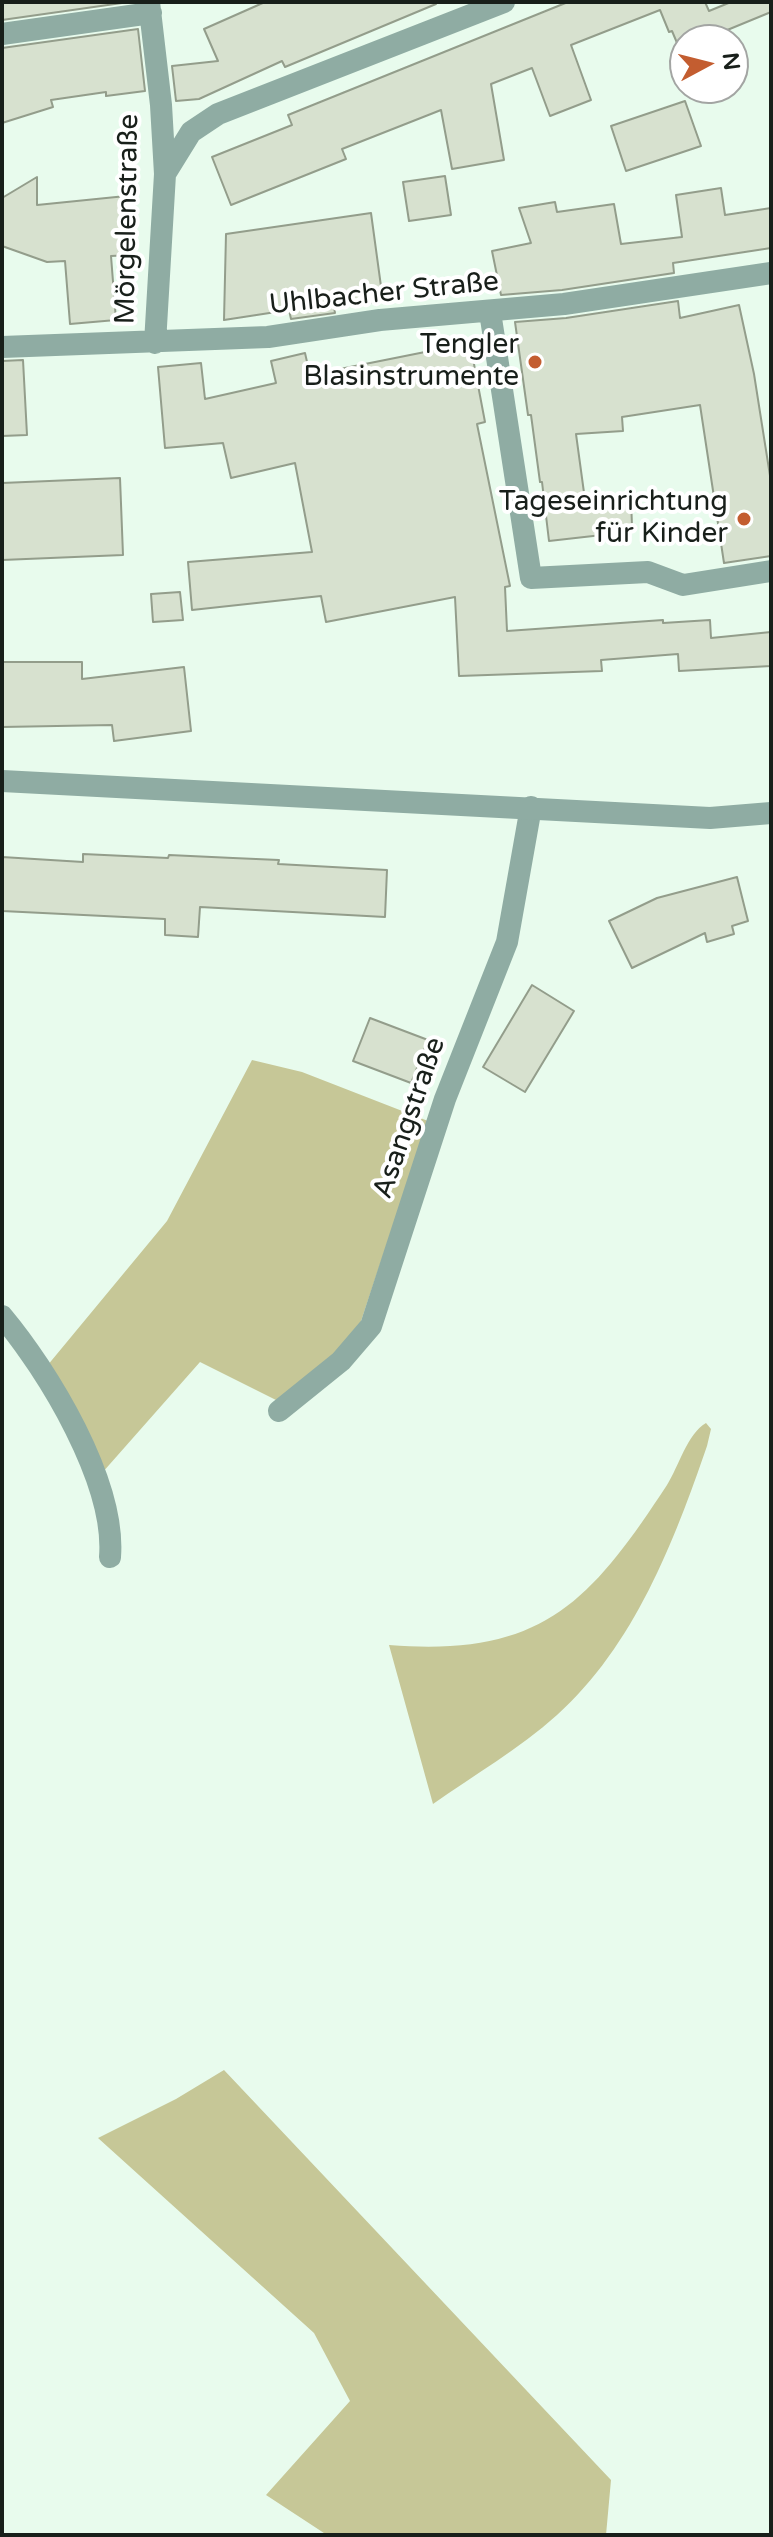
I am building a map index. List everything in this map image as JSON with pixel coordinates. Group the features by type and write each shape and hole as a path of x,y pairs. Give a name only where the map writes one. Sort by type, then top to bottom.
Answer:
{"street":[{"path":"165,174 191,132 218,114 504,2"},
{"path":"2,34 150,8"},
{"name":"Mörgelenstraße","path":"150,8 165,174 155,343"},
{"name":"Uhlbacher Straße","path":"2,347 268,337 380,320 564,304 771,273"},
{"path":"490,312 531,578 648,572 683,585 771,571"},
{"path":"2,781 710,818 771,813"},
{"name":"Asangstraße","path":"279,1411 330,1371 363,1339 371,1326 445,1099 507,942 531,807"},
{"path":"2,1316 39,1363 90,1464 106,1512 110,1557"}],"green space":[{"path":"252,1060 302,1072 428,1121 357,1333 280,1402 200,1362 102,1473 47,1366 167,1221"},
{"path":"706,1423 711,1429 707,1446 665,1555 630,1625 608,1657 584,1688 557,1715 433,1804 389,1645 441,1646 486,1642 523,1631 556,1614 585,1591 612,1562 667,1485 694,1435"},
{"path":"224,2070 611,2480 606,2535 327,2535 266,2495 350,2401 314,2333 98,2138 176,2099"}],"building":[{"path":"2,2 129,2 2,20"},
{"path":"265,2 436,4 285,67 282,61 199,99 176,101 172,66 218,61 204,29"},
{"path":"568,2 705,2 709,11 731,2 771,2 771,12 742,24 669,24 669,32 660,10 571,45 591,100 550,116 532,68 491,84 504,160 452,169 441,110 342,149 346,159 231,205 212,157 292,125 288,115"},
{"path":"138,29 145,91 106,96 106,92 51,100 53,107 2,123 2,48"},
{"path":"676,104 686,104 701,146 626,171 611,126"},
{"path":"445,176 451,215 409,221 403,182"},
{"path":"37,177 37,205 126,196 131,255 111,256 116,320 70,324 65,261 47,262 2,246 2,198"},
{"path":"721,188 725,215 771,208 771,248 673,263 674,273 562,290 501,295 492,251 531,243 519,208 555,202 557,212 614,204 621,244 682,237 676,195"},
{"path":"371,213 383,301 334,307 335,313 291,319 289,310 224,320 226,234"},
{"path":"678,301 680,318 739,305 754,374 771,482 771,556 724,563 700,405 622,417 623,431 576,434 585,500 631,499 632,526 601,528 602,535 549,541 515,322 566,318"},
{"path":"470,343 485,422 477,424 510,586 505,587 507,631 663,620 663,623 710,620 711,638 771,632 771,666 679,671 678,654 601,660 602,671 459,676 455,597 326,622 321,596 192,610 188,562 312,552 295,463 231,478 223,443 165,448 158,367 201,363 205,399 276,383 271,361 305,353 310,375"},
{"path":"23,360 27,435 2,436 2,361"},
{"path":"120,478 123,555 2,560 2,483"},
{"path":"180,592 183,620 153,622 151,594"},
{"path":"2,662 82,662 82,679 184,667 191,731 114,741 112,725 2,727"},
{"path":"83,854 279,860 278,864 387,870 385,917 200,907 198,937 165,935 165,919 2,911 2,857 83,862"},
{"path":"737,877 748,921 732,926 734,934 707,942 705,933 632,968 609,921 657,898"},
{"path":"532,985 574,1011 525,1092 483,1067"},
{"path":"370,1018 428,1040 411,1083 353,1061"}],"place":[{"name":"Tengler Blasinstrumente","path":"535,362"},
{"name":"Tageseinrichtung für Kinder","path":"744,519"}]}
